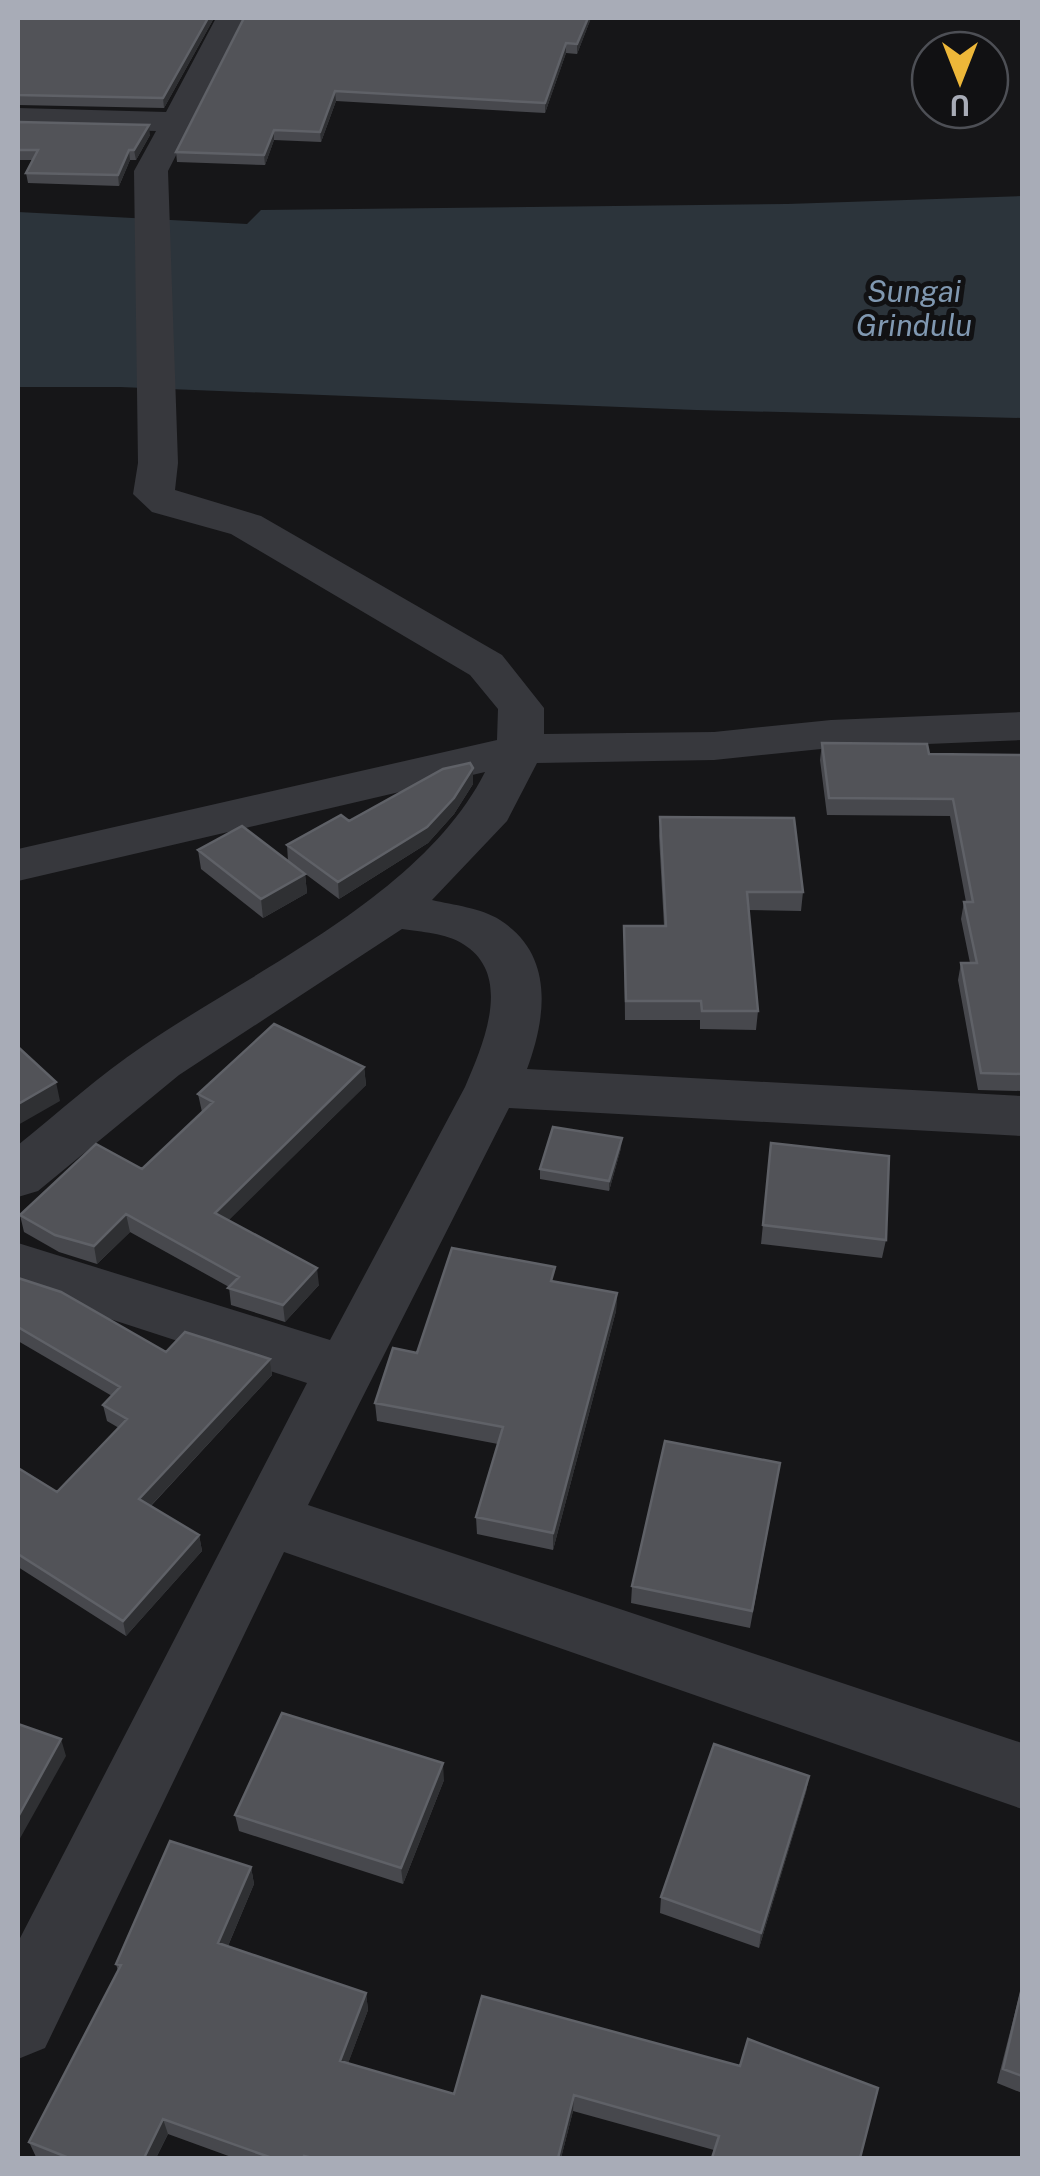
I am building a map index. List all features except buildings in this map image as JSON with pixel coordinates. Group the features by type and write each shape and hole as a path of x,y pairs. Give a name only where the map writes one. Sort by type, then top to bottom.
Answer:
{"street":[{"path":"18,1176 160,1061 394,910 490,810 520,749 521,708 486,665 246,525 167,503 154,494 158,462 151,172 232,18"},
{"path":"21,133 178,122"},
{"path":"21,133 112,153 160,154"},
{"path":"18,865 520,749 714,746 831,734 1022,726"},
{"path":"18,2022 268,1519 492,1088 516,1030 516,972 483,932 394,910"},
{"path":"492,1088 1022,1116"},
{"path":"18,1266 346,1370"},
{"path":"268,1519 1022,1776"}],"water":[{"name":"Sungai Grindulu","path":"1022,196 1022,418 696,410 120,387 18,387 18,212 247,224 261,210 787,204"}]}
